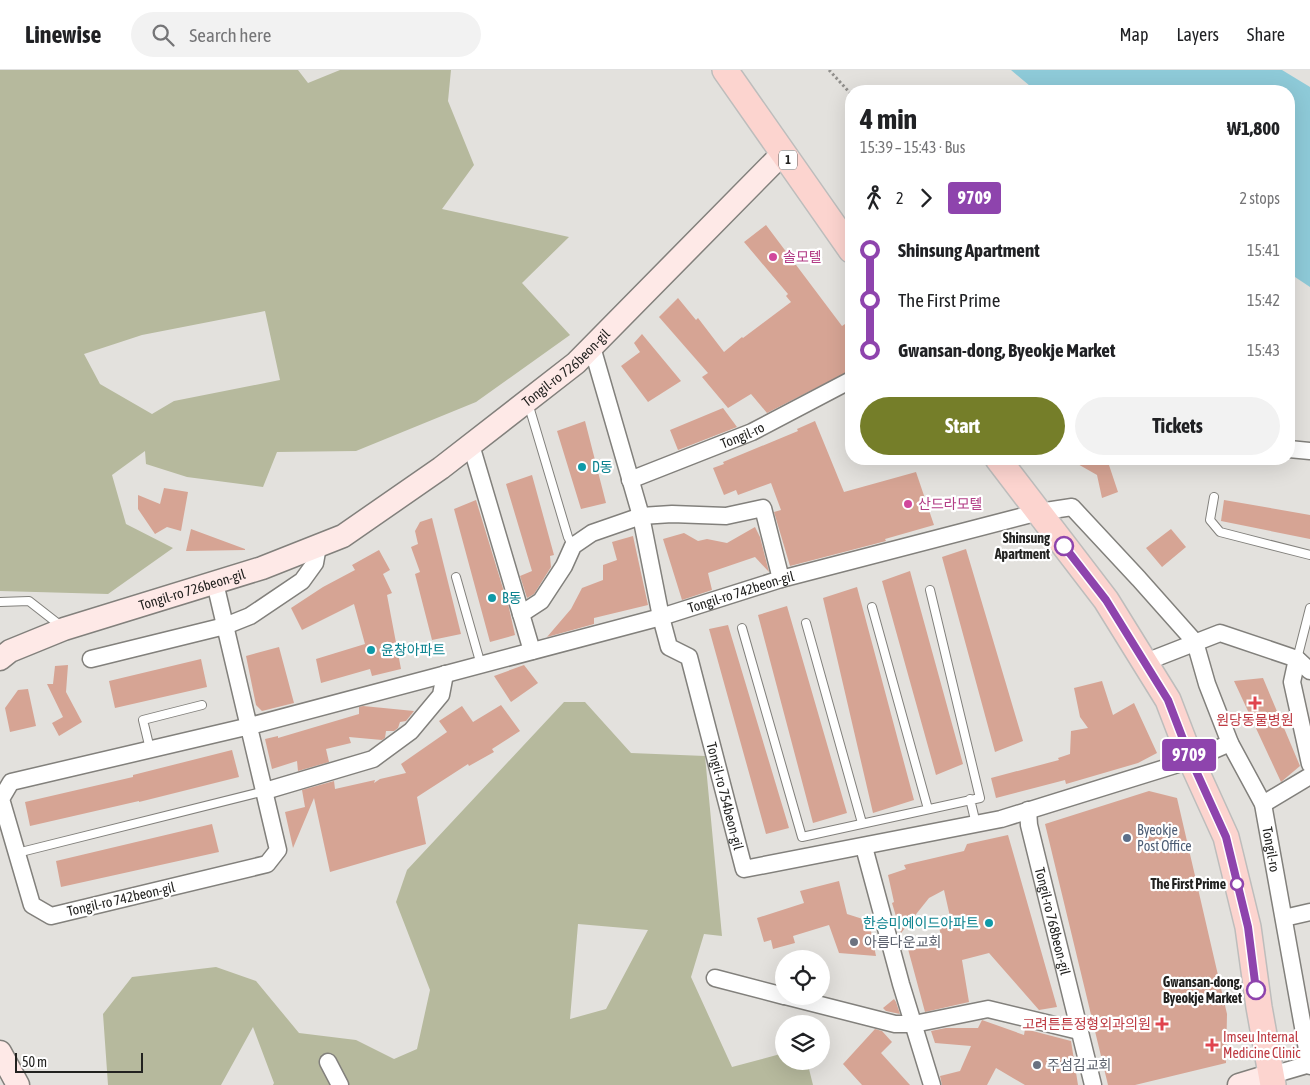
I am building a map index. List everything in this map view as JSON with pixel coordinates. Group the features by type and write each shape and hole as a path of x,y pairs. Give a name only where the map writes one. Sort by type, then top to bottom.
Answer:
{"main road":[{"name":"1","path":"725,70 845,241"},
{"path":"1003,465 1106,600 1143,663 1168,700 1191,760 1226,837 1248,927 1259,1007 1273,1080"}],"street":[{"name":"Tongil-ro 726beon-gil","path":"0,660 10,651 64,629 262,568 344,536 441,468 576,363 784,153"},
{"path":"592,348 641,516 662,617"},
{"name":"Tongil-ro","path":"630,480 752,432 845,383"},
{"path":"471,445 532,651"},
{"path":"1295,450 1310,451"},
{"name":"Tongil-ro","path":"1039,512 1072,507 1140,579 1195,642 1207,684 1230,743 1263,804 1310,1065"},
{"path":"521,614 541,601 564,566 573,546 592,533 641,516 672,514 726,516 764,508 782,579"},
{"name":"Tongil-ro 742beon-gil","path":"250,726 278,850 266,864 51,916 32,905 1,799 10,782 250,726 662,617 782,579 1039,512"},
{"path":"91,659 225,626 250,616 302,581 315,563 318,546"},
{"path":"215,583 250,726"},
{"name":"Tongil-ro 754beon-gil","path":"662,617 669,647 689,657 744,869 976,824 1191,760 1230,743"},
{"path":"1143,663 1220,633 1297,659 1310,671"},
{"path":"1297,659 1292,682 1310,764"},
{"path":"264,791 374,759 411,731 429,710 441,695 445,674"},
{"path":"1263,804 1310,776"},
{"name":"Tongil-ro 768beon-gil","path":"1028,810 1029,825 1093,1085"},
{"path":"864,847 901,984 932,1085"},
{"path":"1284,918 1310,912"},
{"path":"714,978 775,994"},
{"path":"819,1005 894,1024 914,1024 988,1010 1080,1031"},
{"path":"0,1052 18,1085"},
{"path":"328,1062 340,1085"},
{"path":"1239,1085 1273,1080 1310,1065"}],"lane":[{"path":"527,401 568,537 573,546"},
{"path":"1214,497 1210,520 1220,532 1310,555"},
{"path":"456,577 480,665"},
{"path":"742,628 802,837 980,798 930,590"},
{"path":"0,602 29,601 64,629"},
{"path":"872,607 928,809"},
{"path":"1297,659 1306,637 1310,608"},
{"path":"806,623 862,823"},
{"path":"150,749 143,720 202,705"},
{"path":"17,854 264,791"},
{"path":"970,799 976,824"}],"path":[{"path":"829,70 845,87"}],"green space":[{"path":"0,70 298,70 308,83 340,70 451,70 448,101 474,165 442,209 569,237 522,283 570,335 476,402 356,451 277,452 263,487 187,477 146,464 145,451 112,475 126,524 173,548 108,594 0,591","holes":["265,311 280,380 174,401 152,414 100,384 84,354 142,335"]},
{"path":"564,702 585,702 631,753 705,756 722,936 704,934 691,977 732,1067 775,1055 775,1070 809,1070 813,1085 273,1085 274,1083 253,1027 221,1085 108,1085 103,1014 132,977 216,967 256,981 299,1033 356,1040 394,1059 417,1049 430,990 396,902 407,870","holes":["578,924 648,930 606,1009 570,1019"]}],"water":[{"path":"1011,70 1282,70 1310,87 1310,287 1295,277 1295,85 1029,85"}],"building":[{"path":"766,225 842,326 845,324 845,373 767,413 751,394 728,408 702,377 708,373 659,317 678,298 696,320 698,318 724,352 791,302 786,296 788,294 744,242"},
{"path":"642,334 681,381 648,402 621,366 640,352 634,343"},
{"path":"723,408 737,427 678,450 670,430"},
{"name":"D동","path":"585,421 606,503 581,509 557,431"},
{"path":"815,421 844,492 916,472 934,525 885,539 886,541 790,566 774,512 781,510 771,483 738,495 736,490 724,495 713,468 724,464 723,462 798,431 797,429"},
{"path":"1080,465 1109,465 1118,492 1102,498 1097,475"},
{"path":"532,475 554,555 550,556 551,567 534,594 527,598 520,576 532,571 506,484"},
{"path":"164,488 188,492 181,531 167,527 155,534 138,509 138,495 160,504"},
{"name":"B동","path":"476,500 509,608 515,635 490,642 454,509"},
{"path":"1224,500 1310,515 1310,539 1221,521"},
{"path":"432,518 461,634 432,640 415,574 420,572 411,547 418,544 415,531 420,522"},
{"path":"755,527 760,537 769,572 755,557 708,573 712,590 682,600 663,539 684,533 698,541 707,539 727,543"},
{"path":"191,529 245,549 245,550 186,551"},
{"path":"1171,529 1186,547 1162,567 1146,548"},
{"path":"633,536 648,605 594,618 594,624 547,637 571,609 582,588 603,580 603,565 617,560 612,542"},
{"path":"966,549 1023,741 995,752 942,557"},
{"path":"379,550 390,570 383,574 392,593 387,595 401,669 372,676 370,669 321,683 316,659 365,644 354,604 302,630 291,608 323,587 355,570 352,565"},
{"path":"910,571 963,764 936,775 882,581"},
{"path":"857,587 914,800 873,813 823,598"},
{"path":"787,606 847,813 813,823 758,615"},
{"path":"728,625 789,828 766,834 709,629"},
{"path":"279,647 294,703 262,711 256,705 246,656"},
{"path":"201,659 207,687 115,708 109,681"},
{"path":"68,665 66,692 82,722 59,736 52,723 63,717 47,684 53,684 55,666"},
{"path":"524,665 538,683 511,702 494,676"},
{"path":"1263,678 1300,766 1281,782 1234,681"},
{"path":"1102,681 1113,715 1134,703 1157,753 1138,763 1066,784 1065,780 996,798 991,778 1059,760 1058,758 1070,754 1071,731 1088,728 1080,717 1074,688"},
{"path":"28,689 36,726 10,732 5,708 18,690"},
{"path":"501,705 520,731 492,749 494,752 469,766 468,764 417,797 426,844 330,872 314,798 293,848 285,812 305,807 302,790 334,781 335,789 375,780 374,783 380,779 406,773 401,764 447,732 439,721 462,706 473,722"},
{"path":"359,707 414,711 406,721 400,722 398,728 394,731 386,731 385,738 382,740 349,737 351,743 326,749 329,762 298,771 297,761 272,769 265,739 278,736 278,738 359,714"},
{"path":"232,750 239,777 139,802 30,826 25,802 133,777 133,775"},
{"path":"1149,791 1177,798 1227,1014 1226,1063 1135,1085 1108,1085 1045,824"},
{"path":"212,824 219,852 61,887 56,861"},
{"name":"한승미에이드아파트","path":"1008,835 1057,1007 1039,1010 989,953 962,960 969,1002 925,1012 908,949 942,938 938,925 951,921 944,890 929,898 901,933 892,903 894,902 888,875 906,869 904,865 964,851 967,844"},
{"path":"839,881 847,914 869,921 876,956 839,953 829,925 793,936 795,943 773,949 771,940 764,942 757,918 804,903 800,891"},
{"path":"894,999 900,1014 886,1011 883,1008"},
{"path":"982,1020 1024,1035 1025,1029 1071,1041 1078,1085 1025,1085 996,1068 987,1085 942,1085 940,1076 960,1071 971,1046 935,1043 931,1031 946,1028 978,1028"},
{"path":"875,1029 882,1031 892,1042 881,1053 910,1085 862,1085 843,1064"}],"bus line":[{"name":"9709","path":"1064,546 1106,600 1143,663 1168,700 1191,760 1226,837 1248,927 1256,990"}],"place":[{"name":"솔모텔","path":"773,257"},
{"name":"D동","path":"582,467"},
{"name":"산드라모텔","path":"908,504"},
{"name":"Shinsung Apartment","path":"1064,546"},
{"name":"B동","path":"492,598"},
{"name":"윤창아파트","path":"371,650"},
{"name":"원당동물병원","path":"1255,703"},
{"name":"Byeokje Post Office","path":"1127,838"},
{"name":"The First Prime","path":"1237,884"},
{"name":"한승미에이드아파트","path":"989,923"},
{"name":"아름다운교회","path":"854,942"},
{"name":"Gwansan-dong, Byeokje Market","path":"1256,990"},
{"name":"고려튼튼정형외과의원","path":"1162,1024"},
{"name":"Imseu Internal Medicine Clinic","path":"1212,1045"},
{"name":"주섬김교회","path":"1037,1065"}]}
